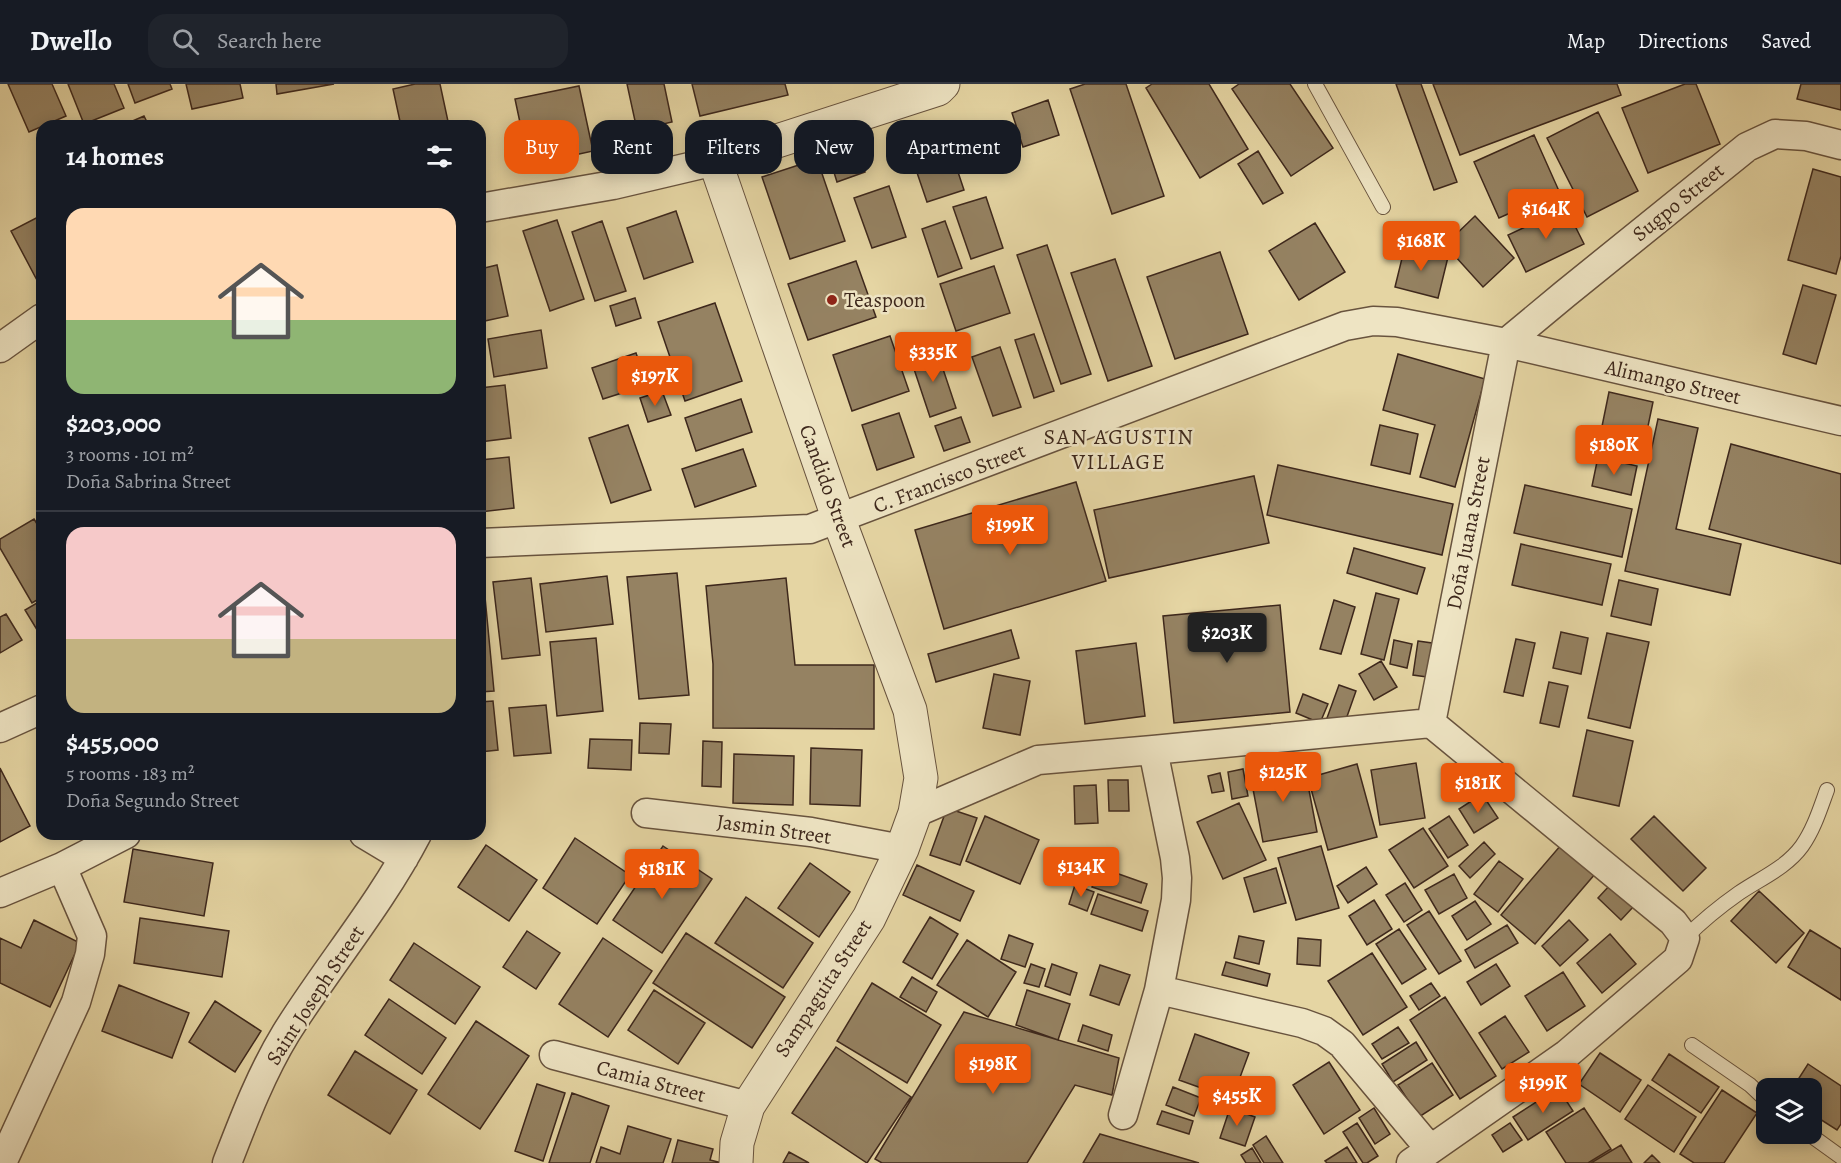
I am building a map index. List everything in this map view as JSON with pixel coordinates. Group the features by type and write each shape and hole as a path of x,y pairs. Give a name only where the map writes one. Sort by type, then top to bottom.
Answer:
{"street":[{"path":"782,138 938,88 943,84"},
{"name":"Sugpo Street","path":"1506,343 1747,147 1775,134 1806,136 1841,145"},
{"path":"486,207 613,185 685,168"},
{"name":"Candido Street","path":"706,174 910,710 921,778 915,813"},
{"name":"C. Francisco Street","path":"486,543 810,529 839,520 1345,326 1373,321 1397,322 1506,343"},
{"path":"0,348 36,322"},
{"name":"Alimango Street","path":"1506,343 1841,421"},
{"name":"Doña Juana Street","path":"1431,723 1506,343"},
{"path":"0,728 36,712"},
{"path":"915,813 1038,760 1431,723 1673,922 1685,938 1678,959 1567,1054 1421,1156 1342,1044 1323,1031 1302,1023 1159,990"},
{"path":"1123,1114 1159,990 1176,900 1175,858 1153,750"},
{"name":"Jasmin Street","path":"646,813 811,832 902,849"},
{"name":"Sampaguita Street","path":"736,1163 737,1143 748,1106 869,918 902,849 915,813"},
{"path":"0,893 62,867 114,840"},
{"path":"387,840 410,846"},
{"name":"Saint Joseph Street","path":"227,1163 249,1105 284,1035 358,929 410,846"},
{"path":"2,1163 76,1002 90,954 92,936 62,867"},
{"name":"Camia Street","path":"555,1055 748,1106"}],"lane":[{"path":"1315,84 1383,207"},
{"path":"1685,938 1706,917 1780,868 1802,847 1816,820 1827,790"},
{"path":"1692,1045 1756,1091"},
{"path":"1822,1143 1841,1157"}],"building":[{"path":"8,84 52,84 66,116 57,120 36,120 36,129 29,132"},
{"path":"68,84 114,84 124,108 94,120 82,120"},
{"path":"128,84 170,84 172,89 135,103"},
{"path":"186,84 240,84 243,98 192,109"},
{"path":"276,84 334,84 277,94"},
{"path":"415,84 440,84 448,120 400,120 393,89"},
{"path":"627,84 664,84 672,120 635,120"},
{"path":"692,84 785,84 788,95 700,116"},
{"path":"1085,84 1126,84 1164,196 1112,214 1070,89"},
{"path":"1152,84 1209,84 1248,149 1200,178 1146,88"},
{"path":"1239,84 1290,84 1333,148 1291,176 1232,89"},
{"path":"1396,84 1421,84 1457,182 1434,190"},
{"path":"1433,84 1617,84 1621,95 1460,155"},
{"path":"1685,84 1696,84 1720,144 1648,173 1622,108"},
{"path":"1801,84 1841,84 1841,110 1797,99"},
{"path":"579,86 591,151 579,154 579,120 519,120 515,99"},
{"path":"1048,100 1059,135 1023,147 1021,120 1014,120 1012,113"},
{"path":"1598,112 1638,191 1587,217 1547,138"},
{"path":"1534,135 1559,191 1499,218 1474,162"},
{"path":"1258,151 1283,193 1263,204 1238,164"},
{"path":"794,167 794,174 822,174 845,241 790,259 762,177 782,174 782,170"},
{"path":"1813,169 1841,177 1841,256 1836,274 1788,260"},
{"path":"834,174 859,174 837,182"},
{"path":"917,174 959,174 964,190 927,202"},
{"path":"889,186 906,237 872,248 854,198"},
{"path":"986,197 1003,248 971,259 953,207"},
{"path":"1566,208 1584,244 1526,272 1508,235"},
{"path":"676,211 693,262 644,279 627,228"},
{"path":"1475,216 1514,258 1483,287 1445,245"},
{"path":"36,218 36,278 11,231"},
{"path":"557,220 584,299 550,311 523,231"},
{"path":"602,221 626,291 595,301 572,232"},
{"path":"945,221 962,268 938,277 922,229"},
{"path":"1315,223 1345,272 1299,300 1269,251"},
{"path":"1047,245 1091,374 1061,384 1017,255"},
{"path":"1405,246 1448,257 1438,298 1395,287"},
{"path":"1220,252 1248,334 1175,359 1147,277"},
{"path":"1115,259 1152,366 1108,381 1071,273"},
{"name":"Teaspoon","path":"856,261 876,317 808,340 788,284"},
{"path":"497,265 508,316 486,321 486,268"},
{"path":"994,266 1010,313 956,331 940,284"},
{"path":"1803,285 1836,295 1816,364 1783,354"},
{"path":"635,298 641,318 616,326 610,306"},
{"path":"715,303 742,381 685,401 658,322"},
{"path":"541,330 547,368 494,377 488,339"},
{"path":"1034,334 1054,391 1034,398 1015,340"},
{"path":"890,336 909,391 852,411 833,355"},
{"path":"1000,347 1021,407 993,416 972,357"},
{"path":"936,348 956,408 930,417 910,357"},
{"path":"636,353 647,385 603,399 592,368"},
{"path":"1398,354 1485,379 1455,487 1420,477 1435,425 1383,410"},
{"path":"505,385 511,438 486,441 486,387"},
{"path":"662,391 671,415 648,422 640,398"},
{"path":"1609,392 1653,402 1642,455 1598,446"},
{"path":"741,399 752,432 696,451 685,418"},
{"path":"899,413 914,457 877,470 862,425"},
{"path":"961,417 970,442 944,451 935,426"},
{"path":"1658,419 1698,428 1676,529 1741,544 1730,595 1625,571"},
{"path":"628,425 651,490 611,503 589,438"},
{"path":"1380,425 1418,434 1410,474 1371,465"},
{"path":"1731,444 1841,474 1841,564 1709,529"},
{"path":"743,449 756,486 695,507 682,469"},
{"path":"509,457 514,508 486,511 486,459"},
{"path":"1598,457 1637,466 1631,495 1592,486"},
{"path":"1278,465 1453,504 1442,555 1267,515"},
{"path":"1254,476 1269,543 1109,578 1094,510"},
{"path":"1076,482 1106,581 944,629 915,530"},
{"path":"1525,485 1632,509 1622,557 1514,533"},
{"path":"34,519 36,522 36,601 32,603 0,548 0,539"},
{"path":"1521,544 1611,564 1602,605 1512,585"},
{"path":"1354,548 1425,568 1417,594 1347,573"},
{"path":"677,573 689,695 639,699 627,577"},
{"path":"607,576 613,624 546,632 540,584"},
{"path":"531,578 540,655 502,659 493,582"},
{"path":"786,578 795,665 874,665 874,729 713,728 713,664 706,586"},
{"path":"1619,580 1658,589 1651,625 1611,616"},
{"path":"1376,593 1399,599 1384,660 1361,654"},
{"path":"1334,600 1355,607 1341,654 1320,649"},
{"path":"36,604 36,628 25,610"},
{"path":"1280,605 1290,712 1174,723 1163,616"},
{"path":"486,607 494,691 486,692"},
{"path":"6,614 22,640 0,653 0,617"},
{"path":"1011,630 1019,658 936,682 928,654"},
{"path":"1561,632 1588,638 1581,674 1553,668"},
{"path":"1607,633 1649,642 1630,728 1588,718"},
{"path":"596,638 603,711 557,716 550,642"},
{"path":"1516,639 1535,643 1523,696 1504,692"},
{"path":"1394,640 1412,644 1407,668 1390,664"},
{"path":"1418,641 1439,644 1434,678 1413,675"},
{"path":"1136,643 1145,716 1085,724 1076,651"},
{"path":"1381,661 1397,687 1374,700 1359,674"},
{"path":"994,674 1030,681 1020,735 983,728"},
{"path":"1549,682 1568,686 1559,727 1540,723"},
{"path":"1339,685 1356,691 1344,725 1327,718"},
{"path":"1303,694 1328,704 1320,723 1296,713"},
{"path":"493,701 498,750 486,751 486,702"},
{"path":"546,705 551,753 514,756 509,708"},
{"path":"640,723 671,724 669,754 639,753"},
{"path":"1587,730 1633,741 1619,806 1573,796"},
{"path":"590,739 632,740 631,770 588,768"},
{"path":"703,741 722,742 721,787 702,786"},
{"path":"811,748 862,750 860,806 810,804"},
{"path":"734,754 794,756 793,805 733,803"},
{"path":"1416,763 1425,818 1380,825 1371,770"},
{"path":"1304,764 1317,832 1263,842 1250,773"},
{"path":"1357,764 1377,837 1328,850 1308,778"},
{"path":"0,768 30,826 0,842"},
{"path":"1243,769 1248,796 1232,799 1228,772"},
{"path":"1220,773 1224,791 1212,793 1208,776"},
{"path":"1108,780 1128,780 1129,811 1109,811"},
{"path":"1096,785 1098,823 1075,824 1074,786"},
{"path":"1482,794 1498,818 1474,833 1459,809"},
{"path":"1239,803 1266,860 1223,879 1197,822"},
{"path":"947,808 977,818 960,865 930,855"},
{"path":"985,816 1039,840 1020,884 966,861"},
{"path":"1449,816 1468,845 1448,858 1429,829"},
{"path":"1654,816 1706,868 1683,891 1631,839"},
{"path":"1423,828 1448,866 1414,888 1389,850"},
{"path":"575,838 630,875 597,924 543,888"},
{"path":"1484,842 1495,854 1470,878 1459,866"},
{"path":"486,845 537,880 509,921 458,887"},
{"path":"1561,845 1595,874 1535,944 1501,915"},
{"path":"663,846 712,879 662,953 613,920"},
{"path":"1321,846 1339,908 1296,920 1278,858"},
{"path":"133,849 213,863 204,916 124,902"},
{"path":"1499,861 1523,879 1498,912 1474,894"},
{"path":"810,863 850,892 819,937 778,908"},
{"path":"917,865 974,891 960,921 903,895"},
{"path":"1099,867 1147,884 1141,903 1092,887"},
{"path":"1366,867 1377,884 1348,903 1337,886"},
{"path":"1276,868 1286,903 1254,912 1244,878"},
{"path":"1454,874 1467,898 1439,914 1425,890"},
{"path":"1405,883 1422,910 1404,922 1386,895"},
{"path":"1075,885 1094,892 1087,911 1069,904"},
{"path":"1610,885 1634,906 1621,920 1598,898"},
{"path":"1759,891 1804,933 1776,963 1731,921"},
{"path":"1098,894 1148,911 1142,931 1091,914"},
{"path":"746,897 813,943 783,988 715,943"},
{"path":"1374,900 1392,929 1367,945 1349,916"},
{"path":"1475,901 1491,924 1467,940 1452,916"},
{"path":"1429,911 1461,961 1439,974 1407,925"},
{"path":"930,917 958,934 932,979 903,962"},
{"path":"140,918 229,931 222,977 134,963"},
{"path":"34,920 80,943 50,1007 0,983 0,938 21,948"},
{"path":"1569,920 1588,940 1560,966 1542,946"},
{"path":"1507,925 1518,943 1475,968 1465,950"},
{"path":"1399,929 1426,969 1402,984 1376,944"},
{"path":"1810,930 1841,949 1841,1000 1788,967"},
{"path":"527,931 560,953 536,989 503,967"},
{"path":"686,933 785,997 752,1048 653,983"},
{"path":"1610,934 1636,964 1602,993 1577,963"},
{"path":"1009,935 1033,944 1025,967 1001,959"},
{"path":"1239,936 1264,941 1259,964 1234,958"},
{"path":"603,938 652,971 608,1037 559,1004"},
{"path":"1298,938 1321,940 1320,966 1297,964"},
{"path":"967,940 1016,972 988,1017 937,985"},
{"path":"414,943 480,987 455,1024 390,980"},
{"path":"1372,953 1407,1007 1363,1035 1328,981"},
{"path":"1226,962 1270,974 1267,986 1222,975"},
{"path":"1031,964 1045,969 1039,987 1024,983"},
{"path":"1052,964 1077,973 1070,995 1045,986"},
{"path":"1496,964 1510,986 1481,1005 1467,982"},
{"path":"1100,965 1130,975 1119,1005 1090,995"},
{"path":"1563,972 1585,1006 1547,1031 1525,996"},
{"path":"912,977 937,992 926,1012 900,997"},
{"path":"872,983 941,1025 907,1083 837,1041"},
{"path":"1431,983 1440,996 1419,1010 1410,996"},
{"path":"119,985 189,1013 172,1058 102,1031"},
{"path":"654,990 705,1023 678,1064 628,1030"},
{"path":"1027,990 1070,1004 1058,1040 1016,1025"},
{"path":"1445,997 1496,1076 1460,1099 1410,1020"},
{"path":"389,999 446,1038 422,1074 365,1035"},
{"path":"215,1001 261,1031 235,1072 189,1042"},
{"path":"964,1012 1119,1058 1112,1095 1075,1085 1027,1163 882,1163 875,1159"},
{"path":"1505,1016 1529,1052 1502,1069 1479,1033"},
{"path":"476,1021 529,1056 480,1129 428,1094"},
{"path":"1083,1025 1112,1035 1108,1051 1078,1041"},
{"path":"1398,1027 1409,1043 1382,1059 1372,1044"},
{"path":"1195,1034 1249,1053 1232,1099 1179,1080"},
{"path":"1416,1042 1427,1060 1393,1082 1382,1064"},
{"path":"836,1047 911,1097 867,1163 792,1113"},
{"path":"355,1051 417,1090 390,1134 328,1095"},
{"path":"1600,1053 1641,1080 1620,1112 1579,1084"},
{"path":"1669,1054 1719,1087 1701,1113 1652,1080"},
{"path":"1329,1062 1360,1110 1324,1134 1293,1085"},
{"path":"1432,1063 1453,1095 1419,1117 1398,1085"},
{"path":"1808,1064 1841,1086 1841,1124 1837,1130 1822,1120 1822,1078 1799,1078"},
{"path":"537,1084 565,1093 543,1161 515,1151"},
{"path":"1648,1085 1696,1117 1674,1152 1625,1119"},
{"path":"1173,1087 1201,1098 1194,1116 1166,1105"},
{"path":"1558,1088 1573,1111 1528,1140 1513,1117"},
{"path":"1722,1090 1756,1112 1724,1163 1694,1163 1680,1154"},
{"path":"572,1093 609,1106 590,1163 549,1163"},
{"path":"1230,1108 1255,1117 1245,1146 1220,1138"},
{"path":"1374,1108 1390,1134 1375,1144 1359,1118"},
{"path":"1584,1108 1611,1149 1588,1163 1566,1163 1546,1132"},
{"path":"1162,1111 1193,1121 1189,1134 1157,1124"},
{"path":"1357,1123 1378,1156 1367,1163 1363,1163 1343,1132"},
{"path":"1510,1123 1522,1140 1503,1152 1492,1135"},
{"path":"628,1126 671,1139 663,1163 596,1163 601,1147 620,1154"},
{"path":"1100,1134 1199,1163 1083,1163"},
{"path":"1266,1136 1283,1163 1264,1163 1253,1145"},
{"path":"678,1140 713,1149 710,1160 722,1163 672,1163"},
{"path":"1621,1145 1632,1163 1591,1163"},
{"path":"1347,1147 1357,1163 1327,1163 1325,1161"},
{"path":"1252,1148 1261,1163 1246,1163 1241,1155"},
{"path":"789,1152 809,1163 783,1163"},
{"path":"1652,1155 1660,1163 1644,1163"}],"place":[{"name":"Teaspoon","path":"832,300"}],"district":[{"name":"SAN AGUSTIN VILLAGE","path":"1119,448"}]}
